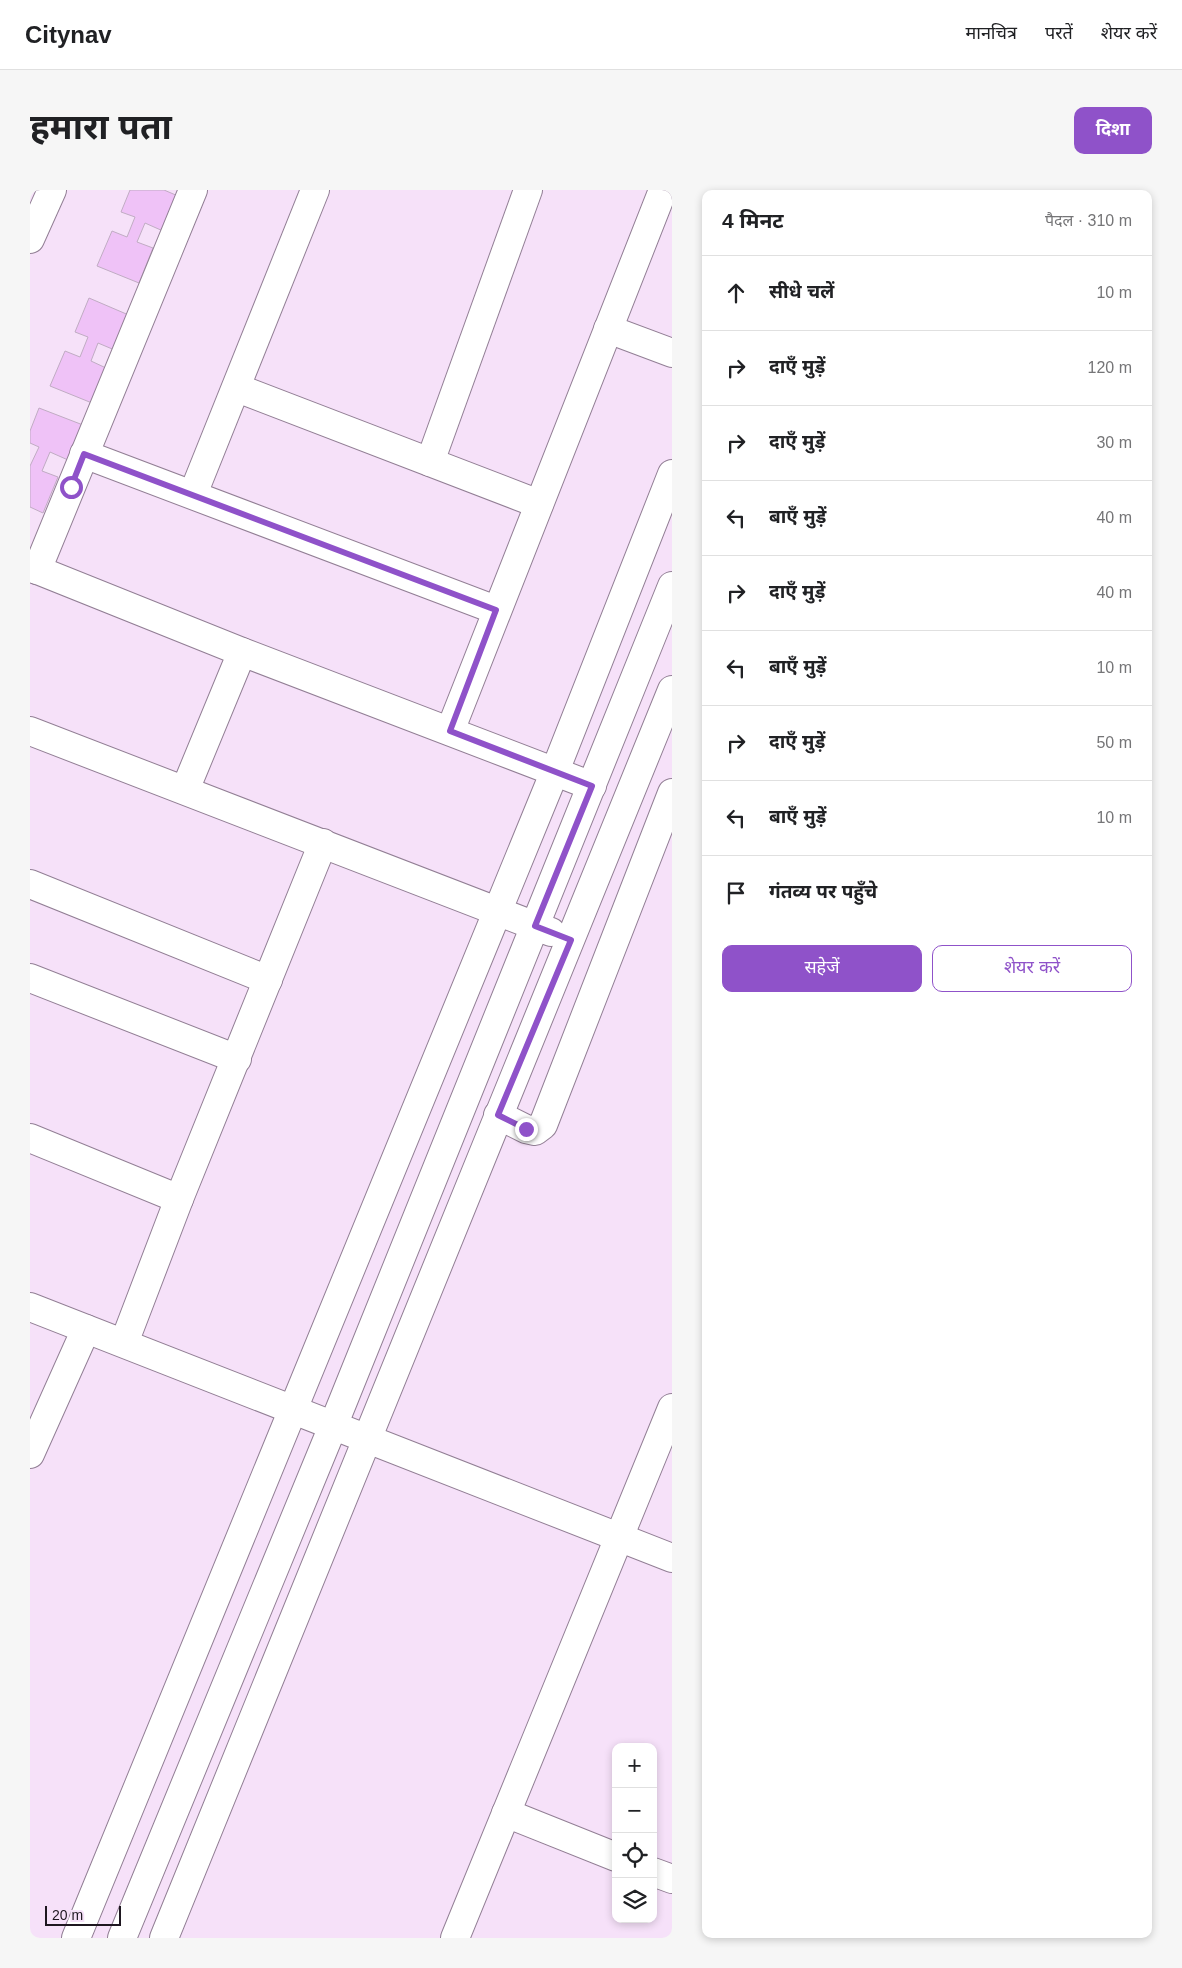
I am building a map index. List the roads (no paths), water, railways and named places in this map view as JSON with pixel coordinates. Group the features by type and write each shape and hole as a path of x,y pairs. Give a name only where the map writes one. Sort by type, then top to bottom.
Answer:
{"street":[{"path":"30,239 52,190"},
{"path":"193,190 84,454 33,568 242,652 592,786"},
{"path":"193,494 315,190"},
{"path":"430,462 528,190"},
{"path":"450,731 496,610 663,190"},
{"path":"608,329 672,352"},
{"path":"237,388 539,504"},
{"path":"84,454 496,610"},
{"path":"76,1938 555,771 672,474"},
{"path":"122,1938 333,1426 672,586"},
{"path":"184,790 242,652"},
{"path":"164,1938 368,1440 498,1115 571,940 664,732 672,690"},
{"path":"30,732 323,843 571,940"},
{"path":"498,1115 526,1129 535,1131 543,1125 672,793"},
{"path":"124,1343 179,1199 323,843"},
{"path":"30,884 268,980"},
{"path":"30,978 237,1059"},
{"path":"423,1092 461,1106"},
{"path":"30,1138 179,1199"},
{"path":"30,1307 672,1558"},
{"path":"30,1454 86,1329"},
{"path":"455,1938 672,1408"},
{"path":"145,1771 184,1786"},
{"path":"506,1813 612,1855"},
{"path":"657,1873 672,1879"}]}
